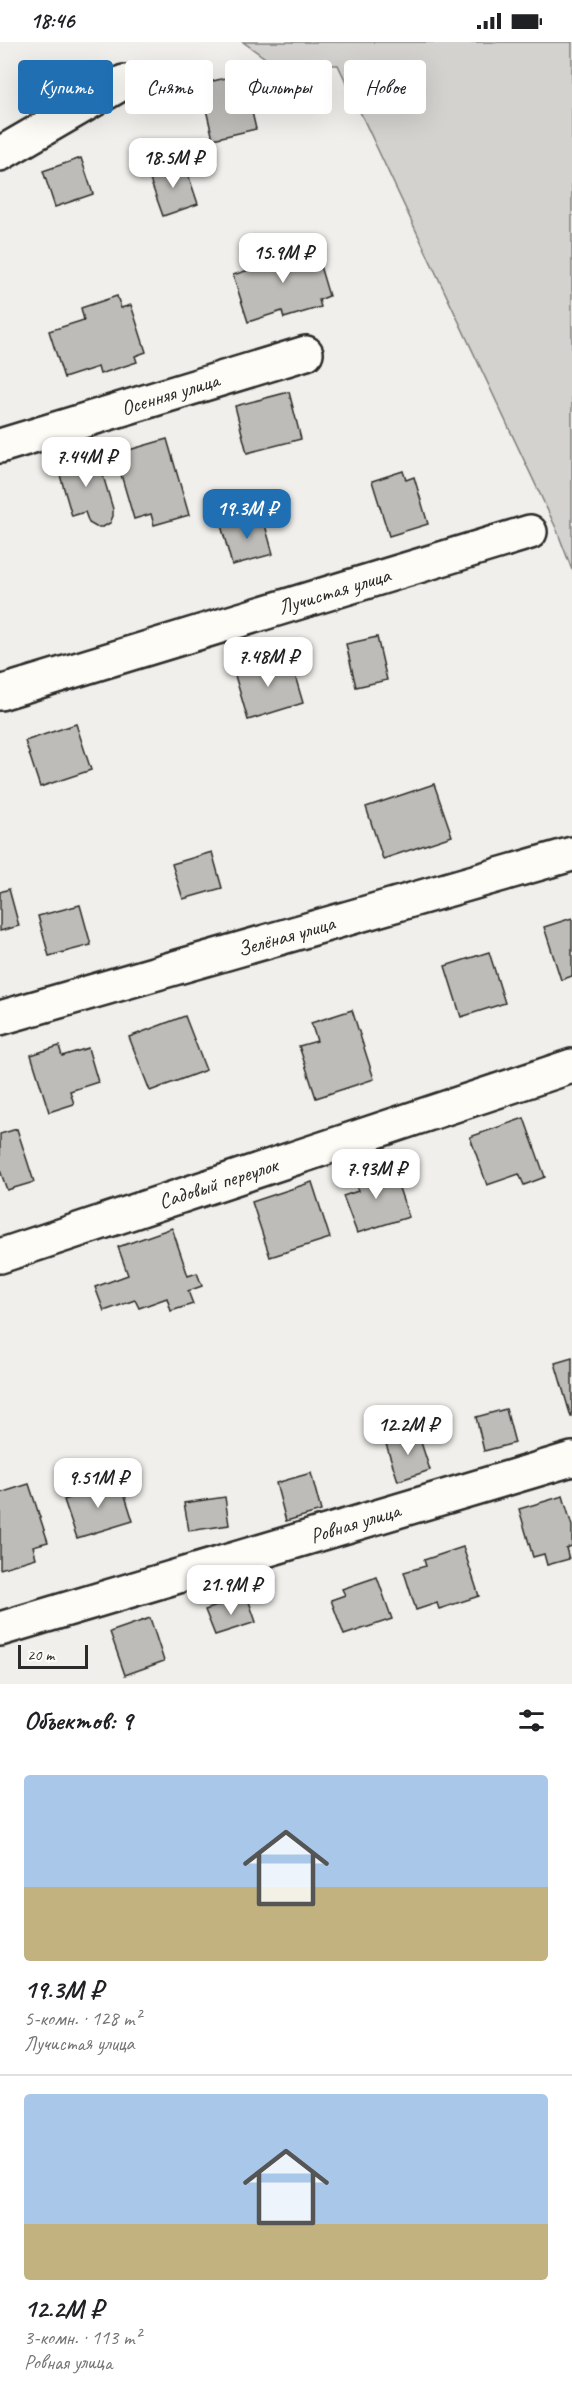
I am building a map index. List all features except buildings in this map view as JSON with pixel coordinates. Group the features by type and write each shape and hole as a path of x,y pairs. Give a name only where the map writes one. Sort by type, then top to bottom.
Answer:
{"street":[{"path":"0,154 124,82"},
{"name":"Осенняя улица","path":"0,446 306,353"},
{"name":"Лучистая улица","path":"0,693 530,532"},
{"name":"Зелёная улица","path":"0,1018 572,854"},
{"name":"Садовый переулок","path":"0,1256 572,1066"},
{"name":"Ровная улица","path":"0,1629 572,1459"}],"shaded area":[{"path":"243,42 572,42 572,570 556,528 361,114 426,114 426,60 344,60 344,78 338,65 332,65 332,60 268,60"}]}
